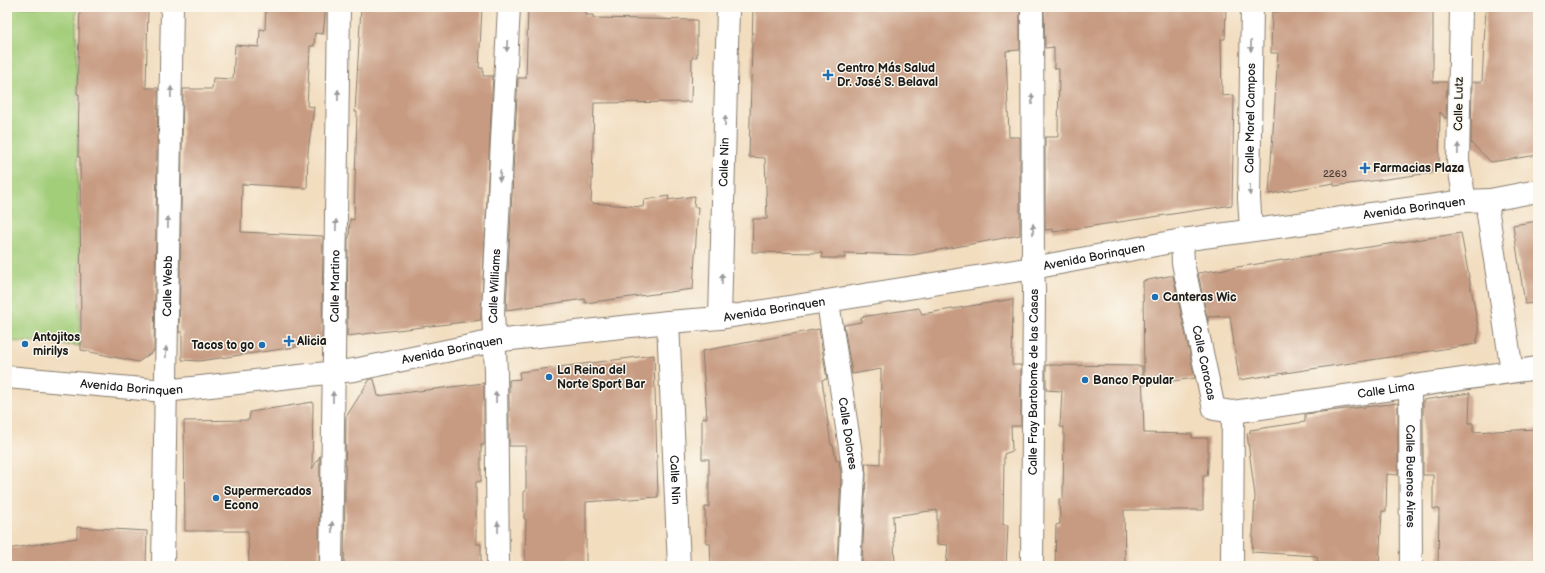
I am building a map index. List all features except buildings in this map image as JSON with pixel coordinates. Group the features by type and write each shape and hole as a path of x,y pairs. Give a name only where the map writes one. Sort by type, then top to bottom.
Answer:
{"street":[{"name":"Calle Webb","path":"163,566 172,7"},
{"name":"Calle Martino","path":"331,566 340,7"},
{"name":"Calle Williams","path":"498,566 496,371 492,312 509,7"},
{"name":"Calle Nin","path":"720,318 728,7"},
{"name":"Calle Fray Bartolomé de las Casas","path":"1032,7 1032,268 1034,289 1032,566"},
{"name":"Calle Morel Campos","path":"1251,229 1252,7"},
{"name":"Calle Lutz","path":"1461,7 1458,161 1465,201"},
{"name":"Avenida Borinquen","path":"7,377 165,391 334,372 494,341 668,322 720,318 828,302 1032,268 1182,240 1251,229 1465,201 1490,200 1538,191"},
{"path":"1490,200 1488,214 1512,371"},
{"name":"Calle Caracas","path":"1182,240 1182,263 1214,409 1233,412"},
{"name":"Calle Dolores","path":"828,302 854,474 849,566"},
{"name":"Calle Nin","path":"668,322 679,566"},
{"name":"Calle Lima","path":"1233,412 1410,385 1538,368"},
{"name":"Calle Buenos Aires","path":"1410,385 1411,566"},
{"path":"1232,566 1233,412"}],"green space":[{"path":"7,7 76,7 80,346 7,341"}],"place":[{"name":"Centro Más Salud Dr. José S. Belaval","path":"828,75"},
{"name":"Farmacias Plaza","path":"1365,168"},
{"name":"Canteras Wic","path":"1155,297"},
{"name":"Alicia","path":"289,341"},
{"name":"Antojitos mirilys","path":"25,344"},
{"name":"Tacos to go","path":"262,345"},
{"name":"La Reina del Norte Sport Bar","path":"549,377"},
{"name":"Banco Popular","path":"1085,380"},
{"name":"Supermercados Econo","path":"216,498"}]}
